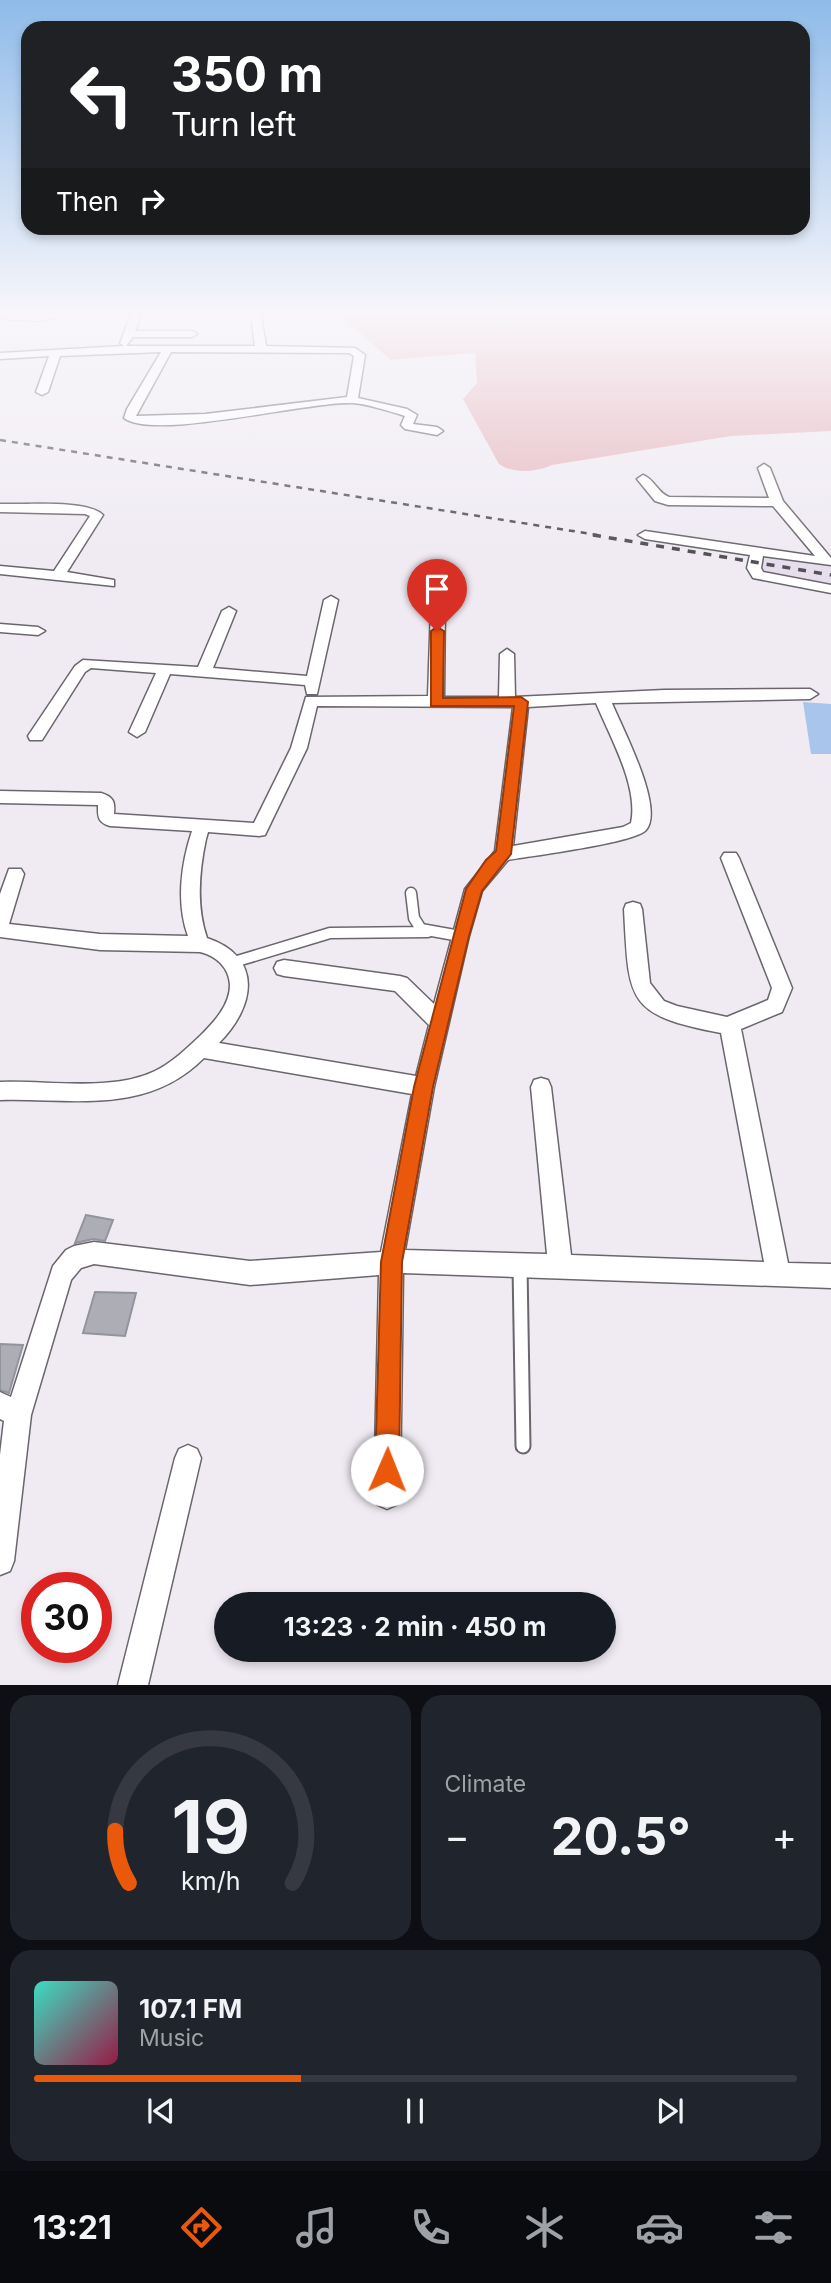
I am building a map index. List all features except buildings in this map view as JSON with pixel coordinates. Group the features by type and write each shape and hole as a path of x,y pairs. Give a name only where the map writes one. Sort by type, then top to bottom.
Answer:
{"street":[{"path":"142,394 130,418 152,421 233,417 308,404 352,400 403,411 411,415 407,425 409,427 437,431"},
{"path":"352,400 353,394"},
{"path":"764,468 777,502 829,563"},
{"path":"643,479 659,498 668,501 777,502"},
{"path":"0,508 88,510 97,515 58,575"},
{"path":"645,535 829,563"},
{"path":"757,550 754,568 758,575 831,589"},
{"path":"0,570 109,583"},
{"path":"0,797 101,799 107,803 105,816 110,820 259,830 299,748 331,600"},
{"path":"436,703 438,607"},
{"path":"203,673 229,611"},
{"path":"0,628 38,631"},
{"path":"503,854 514,702 507,654"},
{"path":"36,736 80,668 88,663 313,681"},
{"path":"137,732 165,670"},
{"path":"311,701 514,702 810,694"},
{"path":"387,1496 391,1262 424,1087 460,936 474,889 503,854 626,832 639,827 643,809 640,791 602,698"},
{"path":"200,944 193,929 190,894 197,840 202,825"},
{"path":"730,858 782,989 780,1002 772,1011 739,1017 730,1026"},
{"path":"0,924 15,874"},
{"path":"633,909 638,982 644,997 656,1008 678,1016 730,1026"},
{"path":"0,930 100,942 200,944 215,947 234,962 241,984 230,1018 201,1049 169,1076 127,1092 31,1088 0,1091"},
{"path":"284,968 400,984 439,1023"},
{"path":"730,1026 778,1272"},
{"path":"201,1049 424,1087"},
{"path":"541,1087 560,1265"},
{"path":"0,1561 9,1410 61,1274 74,1258 94,1253 250,1273 391,1262 560,1265 831,1276"},
{"path":"134,1685 188,1458"}],"lane":[{"path":"411,893 412,920 428,932"},
{"path":"234,962 330,933 428,932 460,936"},
{"path":"520,1264 523,1446"}],"shaded area":[{"path":"468,394 831,394 831,431 731,436 518,471 499,464 463,399"},
{"path":"760,553 831,566 831,586 759,574"}],"water":[{"path":"803,702 831,704 831,754 811,754"}],"railway":[{"path":"0,440 604,536"},
{"path":"593,535 831,575"}],"route":[{"path":"387,1470 391,1262 424,1087 460,936 474,889 503,854 521,702 436,703 437,631"}]}
